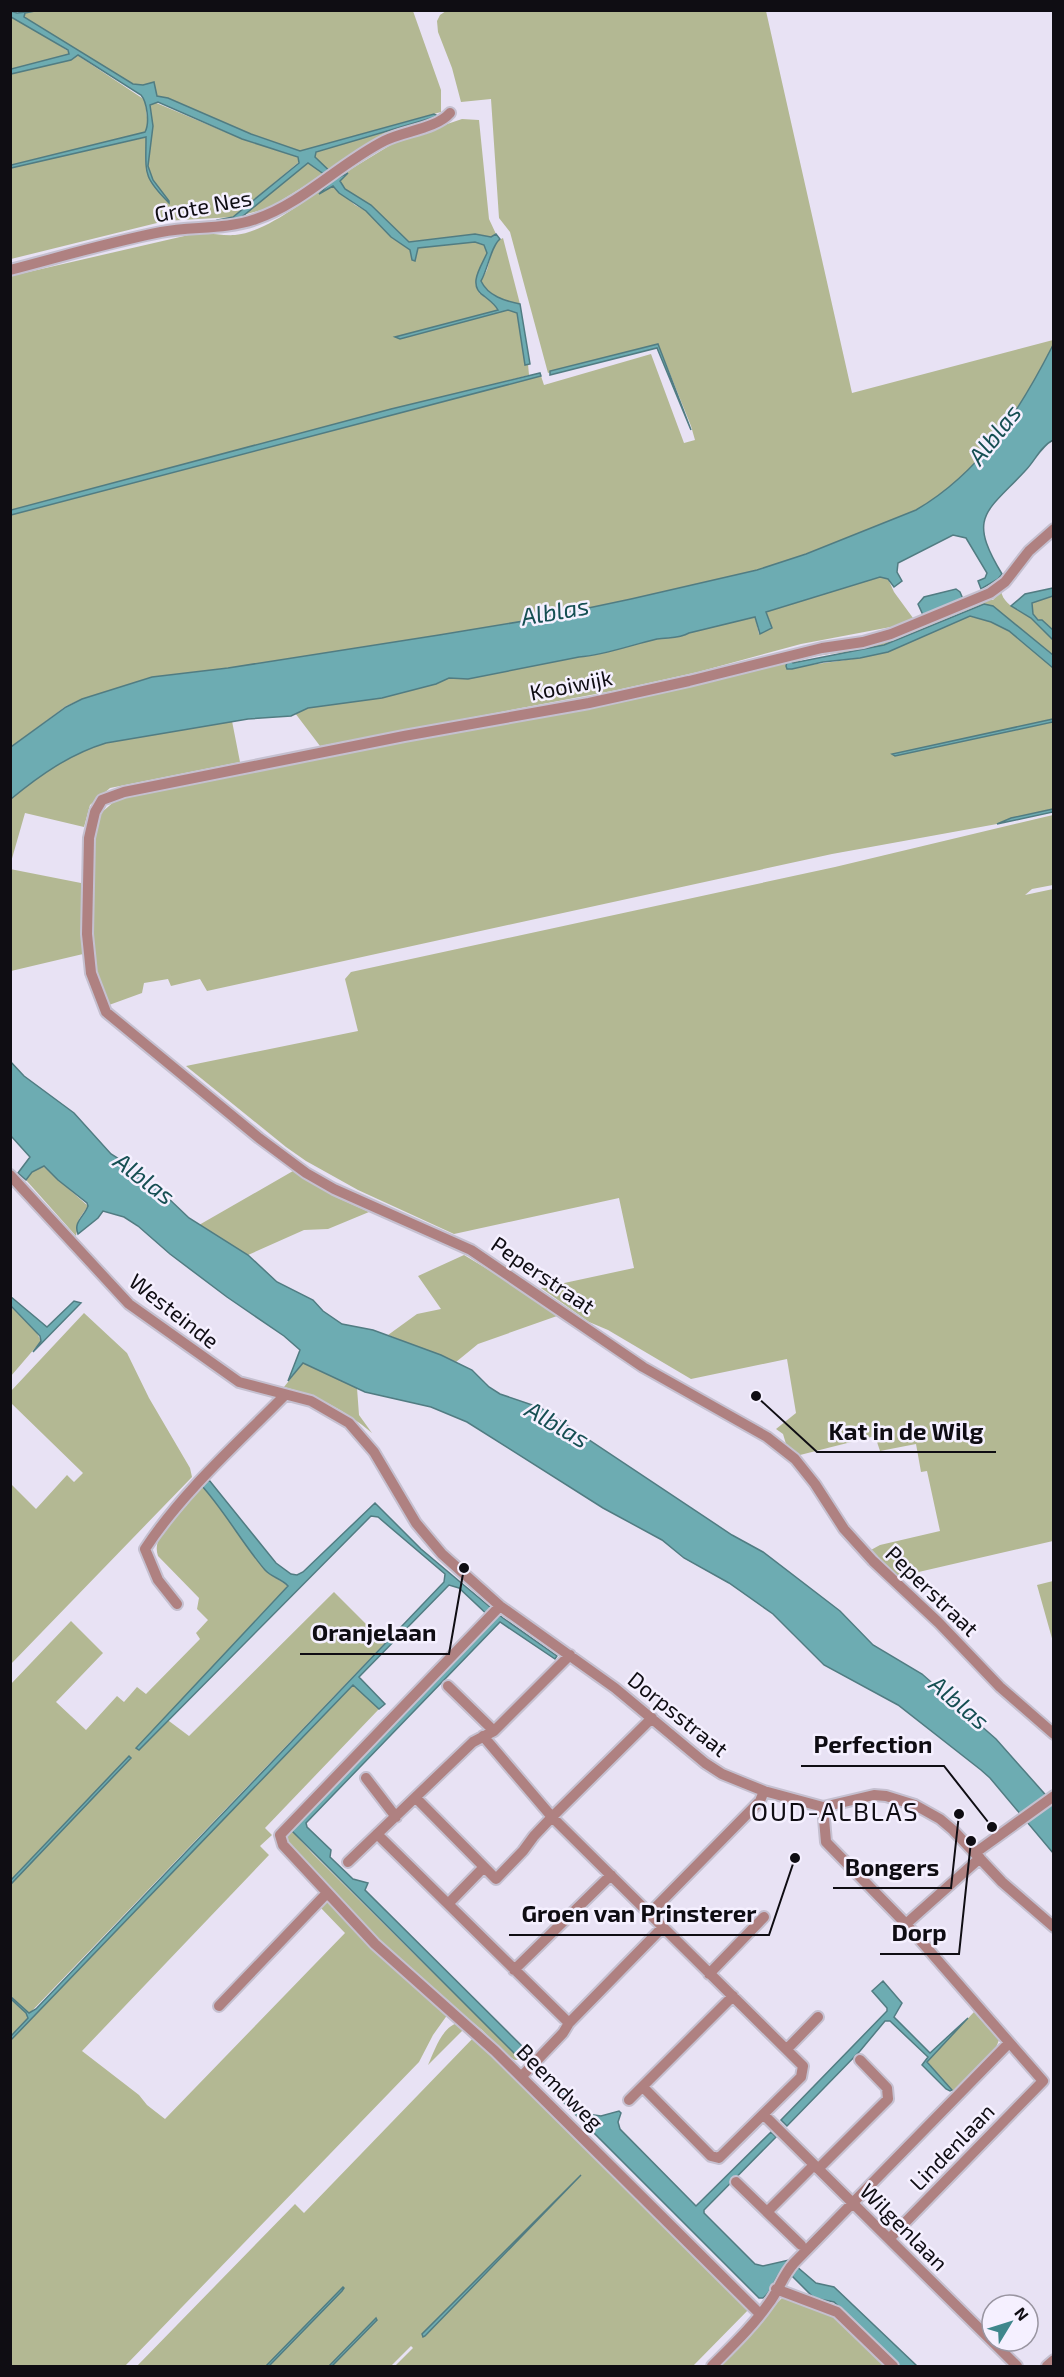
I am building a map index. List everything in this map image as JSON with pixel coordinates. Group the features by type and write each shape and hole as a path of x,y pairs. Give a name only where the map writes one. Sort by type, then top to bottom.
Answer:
{"street":[{"name":"Grote Nes","path":"10,270 160,232 240,224 278,209 382,142 398,134 439,122 450,113"},
{"name":"Kooiwijk","path":"89,838 95,812 102,800 124,792 404,736 589,703 891,634 990,593 1005,582 1029,551 1053,529"},
{"name":"Peperstraat","path":"89,838 87,934 91,972 106,1012 259,1138 306,1173 334,1189 471,1250 643,1367 767,1437 795,1459 815,1484 844,1529 873,1561 939,1623 1000,1687 1053,1734"},
{"name":"Westeinde","path":"10,1175 129,1304 225,1374 250,1386 311,1401 350,1424 374,1452 416,1523 432,1543 500,1606"},
{"path":"177,1604 158,1580 145,1549 161,1525 186,1496 285,1395"},
{"name":"Dorpsstraat","path":"500,1606 570,1655 722,1774 764,1791 823,1807 874,1795 898,1799 915,1805 940,1819 1002,1882 1053,1927"},
{"name":"Beemdweg","path":"500,1606 280,1835 283,1845 399,1966 456,2014 522,2076 760,2314"},
{"path":"348,1862 472,1742 494,1731 570,1655"},
{"path":"448,1686 494,1731"},
{"path":"416,1798 496,1879 552,1817 652,1718"},
{"path":"483,1736 552,1817 803,2066 801,2077 725,2154 715,2158 643,2087"},
{"path":"366,1778 396,1817"},
{"path":"650,1912 760,1801 764,1791"},
{"path":"906,1924 978,1856 1020,1820 1052,1797"},
{"path":"712,2367 770,2302 786,2272 794,2263 1009,2043 906,1924 826,1842 823,1807"},
{"path":"377,1834 569,2023"},
{"path":"448,1904 484,1867"},
{"path":"514,1970 611,1875"},
{"path":"219,2006 327,1893"},
{"path":"709,1974 764,1917"},
{"path":"522,2076 563,2033 569,2023 662,1928"},
{"path":"629,2100 733,1996"},
{"path":"787,2049 818,2017"},
{"name":"Lindenlaan","path":"889,2239 1043,2081 1009,2043"},
{"path":"767,2212 888,2099 887,2088 860,2060"},
{"name":"Wilgenlaan","path":"764,2115 1017,2367"},
{"path":"736,2182 801,2245"},
{"path":"776,2289 837,2312 893,2367"},
{"path":"1047,2367 1053,2360"}],"shaded area":[{"path":"35,10 413,11 441,90 441,112 300,151 251,134 168,98 157,96 155,88 133,84 23,17 25,13"},
{"path":"446,11 766,11 852,393 1053,340 1053,345 1027,393 979,458 939,495 916,510 806,554 757,570 536,619 228,668 152,677 66,706 11,747 11,515 541,376 544,385 651,354 684,443 695,440 658,344 548,373 510,232 499,218 491,99 461,102 452,68 438,32 437,21"},
{"path":"10,17 23,22 68,51 69,54 11,69"},
{"path":"77,55 145,100 148,126 145,132 11,165 10,74 71,60"},
{"path":"154,102 242,139 298,157 299,162 233,217 165,221 11,259 10,168 147,137 146,167 148,173 150,178 169,201 153,180 148,166 150,105"},
{"path":"462,119 479,120 489,219 496,234 491,237 475,234 409,242 371,205 345,189 340,181 346,173 343,174 397,141"},
{"path":"403,126 364,146 328,171 315,157 315,152"},
{"path":"308,163 324,174 269,208 243,215"},
{"path":"330,183 320,193 333,186 355,205 366,211 391,237 410,250 412,260 415,261 418,248 475,242 484,245 487,253 482,264 479,293 495,304 498,310 397,337 400,339 507,310 517,312 525,364 528,364 529,375 11,510 11,276 193,234 246,233 284,215"},
{"path":"503,238 520,304 492,294 481,281 487,270 494,243"},
{"path":"880,577 888,579 894,592 913,618 896,626 801,644 698,672 617,690 320,746 295,713 308,708 400,693 449,678 468,679 598,654 755,617 759,634 770,621 766,612"},
{"path":"1001,591 1010,605 1033,619 1053,640 1053,655 993,606 984,604 880,646 812,657 794,663 788,668 860,658 969,616 991,622 1009,631 1053,668 1053,719 893,754 895,756 1053,722 1053,809 1011,818 997,824 832,854 207,991 200,979 171,986 168,979 144,983 142,993 109,1005 94,967 91,939 93,839 101,813 117,799 509,720 814,653 989,599 993,600"},
{"path":"1053,596 1053,630 1033,614 1032,603"},
{"path":"232,721 240,762 110,788 90,805 84,827 25,813 11,862 11,799 56,766 106,743"},
{"path":"1053,815 1053,885 1032,889 1025,895 1053,889 1053,1541 897,1577 869,1551 880,1545 940,1531 927,1471 921,1472 916,1444 880,1451 875,1436 800,1455 786,1444 783,1434 776,1429 796,1413 787,1359 691,1379 608,1330 589,1322 541,1288 634,1268 619,1198 454,1234 358,1190 306,1161 186,1066 358,1031 345,979 351,972 835,867"},
{"path":"10,869 81,883 83,954 11,971"},
{"path":"43,1166 88,1206 79,1219 76,1236 26,1180 31,1172"},
{"path":"293,1171 338,1198 369,1212 328,1229 304,1230 248,1255 199,1225"},
{"path":"464,1255 507,1281 557,1316 478,1344 456,1362 388,1335 417,1314 441,1309 418,1276"},
{"path":"10,1306 36,1331 41,1341 11,1376"},
{"path":"84,1313 127,1353 149,1398 190,1468 192,1477 11,1664 11,1484 36,1509 67,1475 74,1482 83,1473 11,1403 11,1391"},
{"path":"303,1363 357,1388 359,1415 372,1433 352,1417 331,1405 284,1387"},
{"path":"202,1486 214,1497 267,1572 288,1586 165,1718 189,1736 334,1592 385,1643 29,2014 11,1996 11,1884 131,1758 129,1756 11,1880 10,1685 71,1621 103,1653 56,1702 86,1730 117,1696 124,1702 137,1687 146,1694 200,1639 196,1633 208,1620 197,1609 199,1598 158,1556 157,1549 165,1528 187,1505 186,1501"},
{"path":"1054,1581 1053,1642 1037,1585"},
{"path":"353,1684 379,1709 265,1828 272,1835 260,1846 269,1855 82,2051 139,2095 147,2105 165,2119 345,1933 319,1906 327,1899 448,2014 433,2035 419,2062 125,2366 11,2366 10,2040"},
{"path":"291,1830 521,2060 508,2056 482,2030 401,1964 294,1848 286,1838"},
{"path":"10,1999 26,2013 28,2018 11,2036"},
{"path":"974,2012 999,2040 995,2050 953,2091 927,2062"},
{"path":"461,2022 466,2027 428,2065 444,2033 454,2024"},
{"path":"475,2036 753,2305 693,2366 395,2366 413,2348 411,2346 391,2366 332,2366 377,2320 376,2318 329,2366 269,2366 342,2291 343,2287 266,2366 137,2366 295,2204 304,2213"},
{"path":"782,2298 829,2308 887,2366 712,2366"}],"water":[{"path":"10,11 17,13 35,11 25,13 24,17 133,84 143,85 154,82 157,96 168,98 251,134 300,151 434,114 438,116 316,152 315,157 337,178 348,173 340,181 345,189 371,205 409,242 475,234 491,237 496,234 500,239 494,247 481,281 492,294 520,304 530,364 525,365 517,313 508,310 400,339 395,337 498,310 476,287 477,276 487,253 484,245 475,242 418,248 415,261 412,260 410,250 391,237 366,211 339,193 333,186 319,194 330,183 325,175 308,163 238,220 217,222 217,220 233,217 299,163 298,157 242,139 158,102 150,105 153,126 148,166 153,180 169,203 154,186 147,173 146,137 11,168 11,165 145,132 148,118 141,95 78,55 71,60 11,74 11,69 69,54 68,50 11,17"},
{"path":"658,344 691,430 657,348 550,375 550,371"},
{"path":"1053,345 1053,440 991,507 986,516 985,539 1002,574 981,589 978,581 985,578 987,573 966,538 953,535 898,563 897,572 902,581 894,587 888,579 880,577 766,612 772,628 760,634 755,617 598,654 468,679 449,678 436,684 382,698 308,708 291,716 248,719 106,743 56,766 11,799 11,747 66,707 82,699 152,677 228,668 439,635 536,619 631,599 757,570 806,554 916,510 939,495 960,477 996,438 1027,393"},
{"path":"540,373 541,376 11,515 11,510 391,409"},
{"path":"1053,588 1053,596 1032,603 1033,614 1053,630 1053,640 1031,618 1011,606 1025,594"},
{"path":"956,589 963,599 923,615 918,604 924,597"},
{"path":"984,604 993,606 1053,655 1053,668 1009,631 991,622 970,616 888,652 792,669 787,669 786,666 787,662 791,661 793,663 884,645"},
{"path":"1053,719 1053,722 895,756 892,754"},
{"path":"1053,809 1053,812 997,824 1011,818"},
{"name":"Alblas","path":"10,1061 24,1076 74,1113 111,1154 143,1174 189,1218 248,1255 277,1282 313,1300 323,1311 342,1324 373,1330 441,1355 472,1370 489,1387 500,1394 541,1408 732,1535 763,1552 840,1611 873,1645 922,1674 996,1739 1051,1801 1053,1800 1053,1853 981,1770 898,1705 824,1665 773,1614 729,1583 684,1558 662,1540 603,1508 467,1422 431,1407 365,1392 303,1363 288,1381 300,1350 124,1217 103,1211 78,1234 77,1226 88,1206 87,1203 44,1166 32,1172 26,1180 18,1173 30,1157 11,1136"},
{"path":"10,1296 47,1327 74,1301 81,1303 33,1352 41,1341 40,1336 11,1306"},
{"path":"209,1480 276,1563 291,1574 297,1575 303,1572 375,1503 421,1549 503,1618 557,1656 555,1659 500,1622 306,1823 307,1827 331,1850 330,1857 353,1879 368,1883 365,1890 532,2056 528,2060 521,2060 291,1830 493,1620 459,1588 449,1585 359,1677 385,1704 379,1709 353,1685 11,2040 11,2036 28,2018 10,1996 29,2013 36,2009 444,1582 445,1574 378,1517 371,1516 139,1750 136,1748 288,1586 267,1572 257,1560 202,1486"},
{"path":"129,1756 131,1758 11,1884 11,1880"},
{"path":"883,1981 902,2003 894,2017 930,2053 968,2018 927,2062 952,2090 946,2089 922,2065 928,2057 890,2021 885,2021 860,2051 787,2126 781,2120 887,2011 872,1991"},
{"path":"538,2063 587,2114 601,2116 619,2111 621,2113 618,2122 620,2129 696,2206 771,2132 776,2137 704,2210 704,2213 755,2264 763,2266 789,2260 816,2283 834,2287 917,2366 899,2366 834,2302 814,2298 784,2268 767,2295 759,2298 534,2073"},
{"path":"581,2175 425,2336 423,2337 422,2334"},
{"path":"343,2287 342,2291 269,2366 266,2366"},
{"path":"376,2318 377,2320 332,2366 329,2366"}],"place":[{"name":"Kat in de Wilg","path":"756,1396"},
{"name":"Oranjelaan","path":"464,1568"},
{"name":"Bongers","path":"959,1814"},
{"name":"Perfection","path":"992,1827"},
{"name":"Dorp","path":"971,1841"},
{"name":"Groen van Prinsterer","path":"795,1858"}],"district":[{"name":"OUD-ALBLAS","path":"835,1812"}]}
